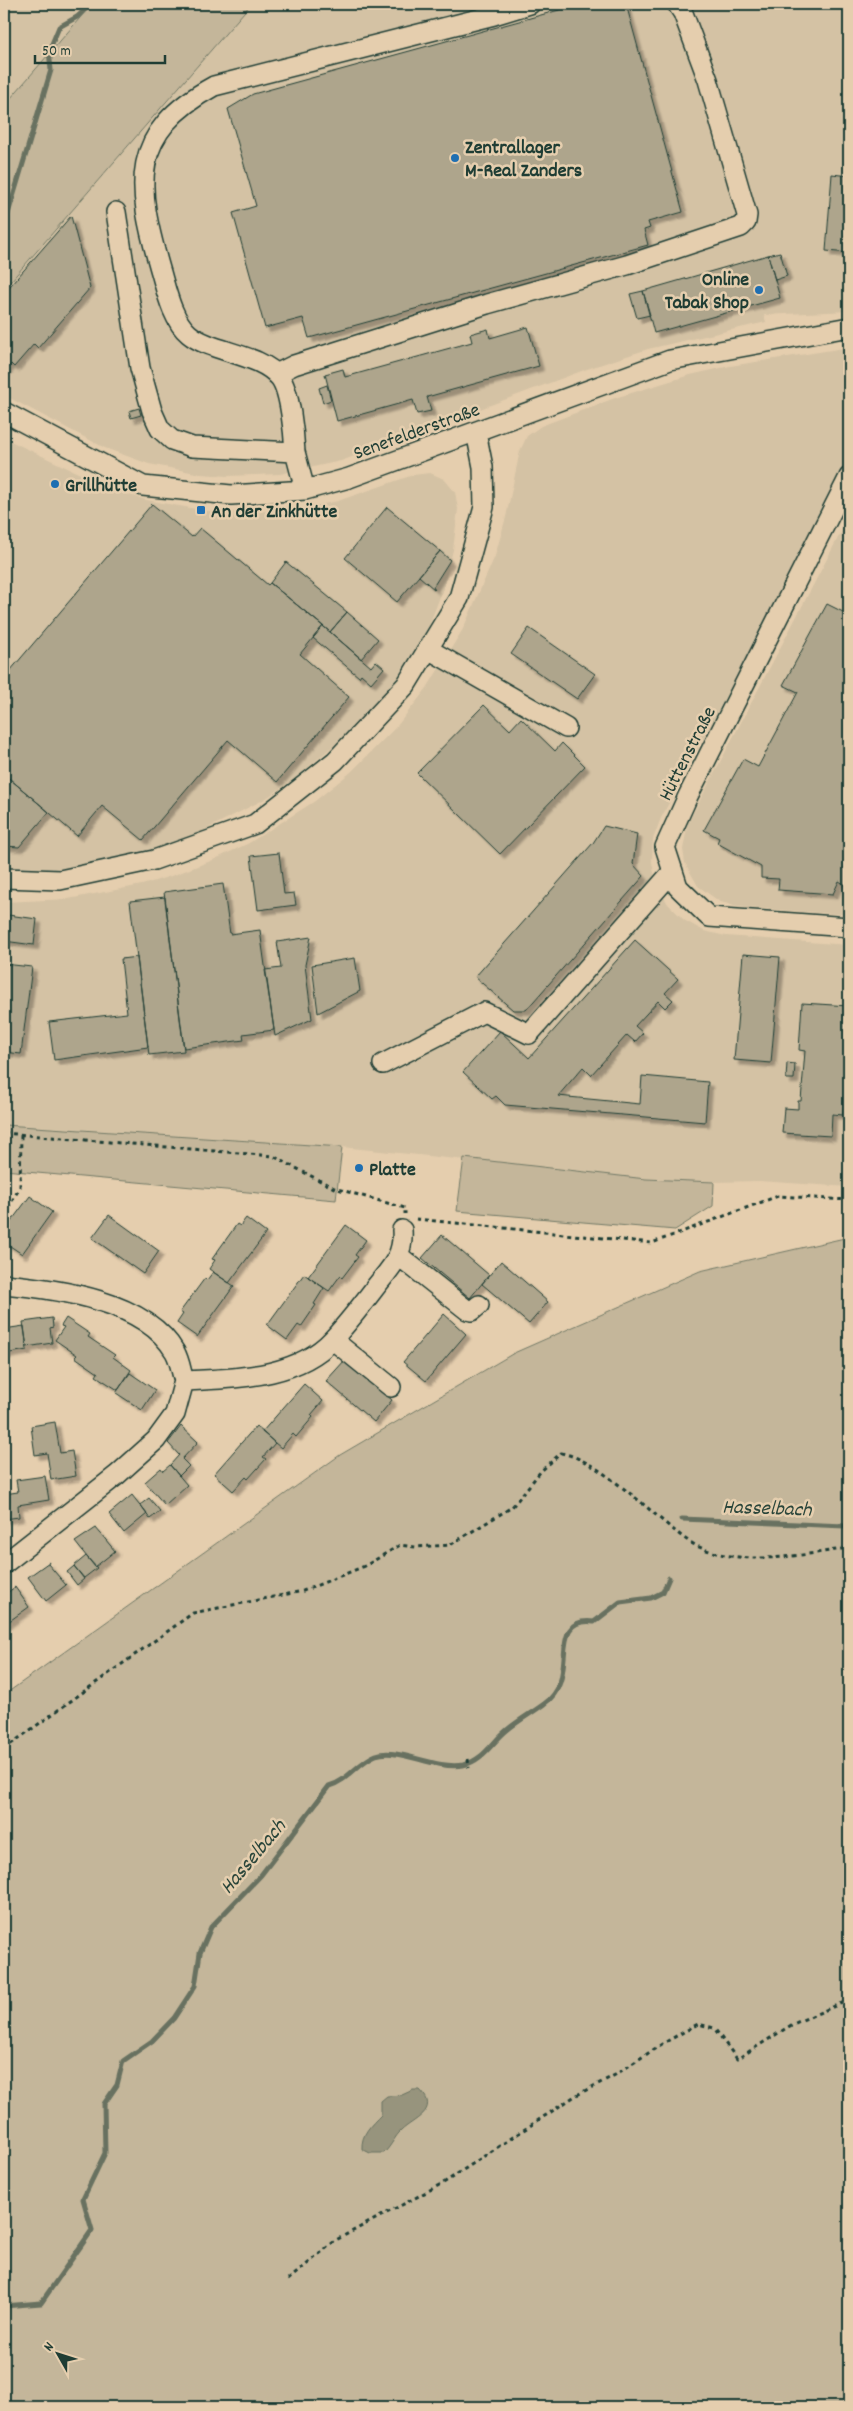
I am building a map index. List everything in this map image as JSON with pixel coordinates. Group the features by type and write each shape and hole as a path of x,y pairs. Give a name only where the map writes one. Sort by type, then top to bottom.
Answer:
{"street":[{"path":"305,490 295,452 284,386 276,374 243,356 200,342 187,333 176,316 148,227 144,205 145,161 151,143 166,123 190,99 214,86 494,15 530,4"},
{"path":"276,374 294,365 404,330 487,304 627,265 742,227 746,222 747,215 708,80 684,13 677,4"},
{"path":"116,212 140,368 152,410 160,429 179,444 200,448 264,449 295,452"},
{"name":"Senefelderstraße","path":"4,412 144,486 231,495 305,490 349,478 670,360 849,327"},
{"path":"4,878 60,880 154,860 255,824 335,761 406,685 459,598 484,507 483,467 476,432"},
{"name":"Hüttenstraße","path":"849,477 787,604 688,796 665,847 678,887 709,917 849,927"},
{"path":"428,649 566,728"},
{"path":"383,1064 484,1012 529,1034 673,871"},
{"path":"184,1381 278,1371 312,1356 333,1340 399,1256 407,1222"},
{"path":"399,1256 467,1310 472,1311 479,1305"},
{"path":"4,1284 70,1292 132,1314 156,1330 172,1347 180,1363 184,1381 176,1414 156,1440 117,1475 4,1564"},
{"path":"333,1340 391,1387"}],"path":[{"path":"4,1134 273,1156 334,1188 405,1208 407,1222 652,1243 778,1196 849,1200"},
{"path":"4,1215 20,1187 21,1135"},
{"path":"4,1749 193,1614 303,1591 365,1566 400,1545 416,1547 450,1546 512,1507 540,1470 561,1453 577,1456 624,1488 695,1545 735,1557 795,1556 849,1548"},
{"path":"468,1759 469,1768"},
{"path":"288,2280 336,2240 445,2182 575,2096 615,2075 662,2044 698,2024 714,2028 737,2060 793,2024 849,2000"},
{"path":"716,2407 749,2407"}],"shaded area":[{"path":"4,4 92,4 4,106"},
{"path":"92,4 251,4 4,289 4,106"},
{"path":"251,4 849,4 849,311 764,315 766,322 648,349 587,369 341,461 280,474 227,476 201,474 149,464 105,448 4,395 4,289"},
{"path":"844,348 849,349 849,458 817,525 661,818 653,839 652,862 656,884 668,904 684,920 704,931 726,936 849,945 849,1187 759,1181 714,1182 646,1179 342,1147 4,1125 4,902 68,899 142,885 174,875 213,860 249,843 315,801 351,772 397,726 427,688 463,629 495,556 506,517 520,451 527,436 541,426 615,398 690,375 730,366"},
{"path":"4,438 114,490 146,500 207,511 238,513 300,509 338,501 413,475 430,473 444,479 455,492 458,509 453,550 443,589 428,628 397,679 357,725 297,777 265,799 195,835 156,850 71,868 4,872"},
{"path":"849,517 849,915 747,908 720,902 698,886 685,863 683,849 688,823"},
{"path":"4,1125 342,1147 336,1200 4,1170"},
{"path":"464,1158 646,1179 714,1182 713,1206 675,1230 457,1211"},
{"path":"849,1237 849,2407 4,2407 4,1695 340,1455 514,1353 700,1271"},
{"path":"413,2090 420,2090 426,2097 428,2104 423,2114 399,2133 384,2153 370,2153 362,2149 365,2134 381,2115 381,2101 387,2096 402,2095"}],"building":[{"name":"Zentrallager M-Real Zanders","path":"581,4 626,4 683,212 648,222 650,228 644,230 648,245 309,338 303,318 265,328 233,213 256,206 228,109 253,94"},
{"path":"832,174 849,176 849,253 826,251"},
{"path":"71,216 90,288 38,348 34,344 14,367 11,364 5,371 4,293"},
{"path":"780,252 787,276 775,280 768,255"},
{"path":"768,255 780,298 654,333 643,291"},
{"path":"643,291 650,315 637,318 630,294"},
{"path":"528,327 539,366 427,397 431,411 417,414 413,400 337,421 325,374 343,369 345,377 472,342 470,334 488,329 490,338"},
{"path":"327,385 331,400 323,403 319,388"},
{"path":"139,408 141,415 131,418 129,411"},
{"path":"152,504 192,537 200,528 268,585 270,583 323,626 300,654 349,697 277,782 228,740 143,840 102,806 77,836 4,774 4,678"},
{"path":"387,507 440,551 397,602 345,558"},
{"path":"440,551 450,560 433,587 435,590 419,576"},
{"path":"286,562 347,612 330,632 270,583"},
{"path":"827,604 849,615 849,887 839,881 833,894 778,890 779,879 761,878 761,867 717,843 719,838 704,830 743,759 758,767 798,692 783,685"},
{"path":"347,612 378,639 361,659 330,632"},
{"path":"323,626 371,667 376,661 384,668 371,683 361,674 359,677 313,638"},
{"path":"529,628 595,674 577,699 511,654"},
{"path":"484,705 510,730 521,718 555,751 562,743 585,766 500,854 417,773"},
{"path":"4,774 49,812 19,847 4,846"},
{"path":"604,826 637,834 633,864 644,876 526,1010 513,1010 475,977 593,843"},
{"path":"279,853 284,894 294,893 296,905 258,910 251,856"},
{"path":"223,884 230,934 260,930 274,1030 243,1034 244,1040 184,1048 164,892"},
{"path":"165,897 184,1051 149,1055 130,901"},
{"path":"8,915 37,919 34,945 4,941 4,919 7,919"},
{"path":"311,937 305,965 312,1019 275,1036 265,970 281,968 277,942"},
{"path":"635,940 678,979 665,993 673,1000 665,1008 658,1001 635,1026 643,1033 635,1042 627,1035 591,1075 583,1067 558,1096 640,1104 642,1076 708,1082 705,1122 505,1105 496,1096 492,1099 463,1072 500,1031 529,1058"},
{"path":"743,954 780,957 771,1063 734,1060"},
{"path":"137,957 148,1047 54,1060 49,1022 127,1013 121,959"},
{"path":"355,958 360,991 318,1013 312,965"},
{"path":"4,964 32,967 21,1054 4,1052"},
{"path":"802,1003 849,1006 843,1115 832,1114 831,1136 782,1133 784,1108 798,1109 798,1101 801,1101 805,1051 799,1050"},
{"path":"787,1063 795,1064 794,1079 786,1079"},
{"path":"30,1196 52,1212 22,1254 4,1242 4,1231"},
{"path":"109,1215 159,1251 143,1274 92,1238"},
{"path":"246,1218 266,1233 229,1283 209,1269 215,1260 212,1259 237,1224 240,1226"},
{"path":"346,1225 366,1240 355,1255 358,1257 329,1291 308,1277"},
{"path":"442,1235 489,1275 470,1298 422,1258"},
{"path":"501,1261 548,1302 529,1324 482,1284"},
{"path":"213,1272 234,1286 197,1337 177,1323 183,1314 180,1312 205,1278 207,1280"},
{"path":"304,1274 324,1288 314,1304 316,1305 301,1327 298,1325 287,1340 267,1325"},
{"path":"444,1314 466,1334 426,1381 403,1362"},
{"path":"52,1318 53,1327 50,1328 52,1343 27,1347 23,1322"},
{"path":"66,1318 90,1334 88,1337 115,1355 113,1357 131,1370 118,1390 96,1376 98,1373 55,1340 64,1327 61,1326"},
{"path":"24,1326 27,1350 4,1354 4,1329"},
{"path":"345,1360 392,1400 374,1422 326,1381"},
{"path":"130,1373 155,1390 142,1410 116,1393"},
{"path":"304,1384 323,1401 311,1415 313,1417 296,1437 293,1434 281,1448 262,1432"},
{"path":"55,1422 60,1453 72,1451 76,1476 51,1480 47,1453 35,1455 31,1426"},
{"path":"181,1426 198,1442 182,1459 189,1466 179,1476 170,1465 179,1455 168,1443"},
{"path":"256,1426 275,1443 263,1457 266,1459 248,1479 246,1477 233,1491 214,1474"},
{"path":"170,1465 187,1485 165,1505 145,1482 161,1468 163,1471"},
{"path":"45,1476 49,1500 18,1505 19,1517 4,1519 4,1494 18,1492 16,1480"},
{"path":"132,1495 147,1514 124,1533 109,1514"},
{"path":"149,1498 160,1511 150,1519 140,1505"},
{"path":"96,1528 115,1551 95,1567 75,1542"},
{"path":"86,1556 97,1568 84,1578 74,1566"},
{"path":"49,1562 48,1564 66,1585 46,1601 28,1577"},
{"path":"74,1566 84,1579 77,1585 67,1572"},
{"path":"15,1587 29,1607 4,1625 4,1595"}],"waterway":[{"path":"4,227 51,70 49,51 59,27 77,17 91,4"},
{"name":"Hasselbach","path":"682,1519 845,1526 849,1523"},
{"name":"Hasselbach","path":"4,2306 41,2303 92,2230 83,2199 105,2153 104,2104 117,2085 123,2061 152,2041 174,2018 195,1986 200,1953 211,1927 261,1875 329,1786 342,1780 370,1758 385,1753 452,1766 463,1765 476,1760 507,1730 544,1704 555,1693 561,1680 566,1639 570,1629 579,1623 594,1622 620,1602 651,1598 663,1592 669,1578"}],"place":[{"name":"Zentrallager M-Real Zanders","path":"455,158"},
{"name":"Online Tabak Shop","path":"759,290"},
{"name":"Grillhütte","path":"55,484"},
{"name":"An der Zinkhütte","path":"201,510"},
{"name":"Platte","path":"359,1168"}]}
